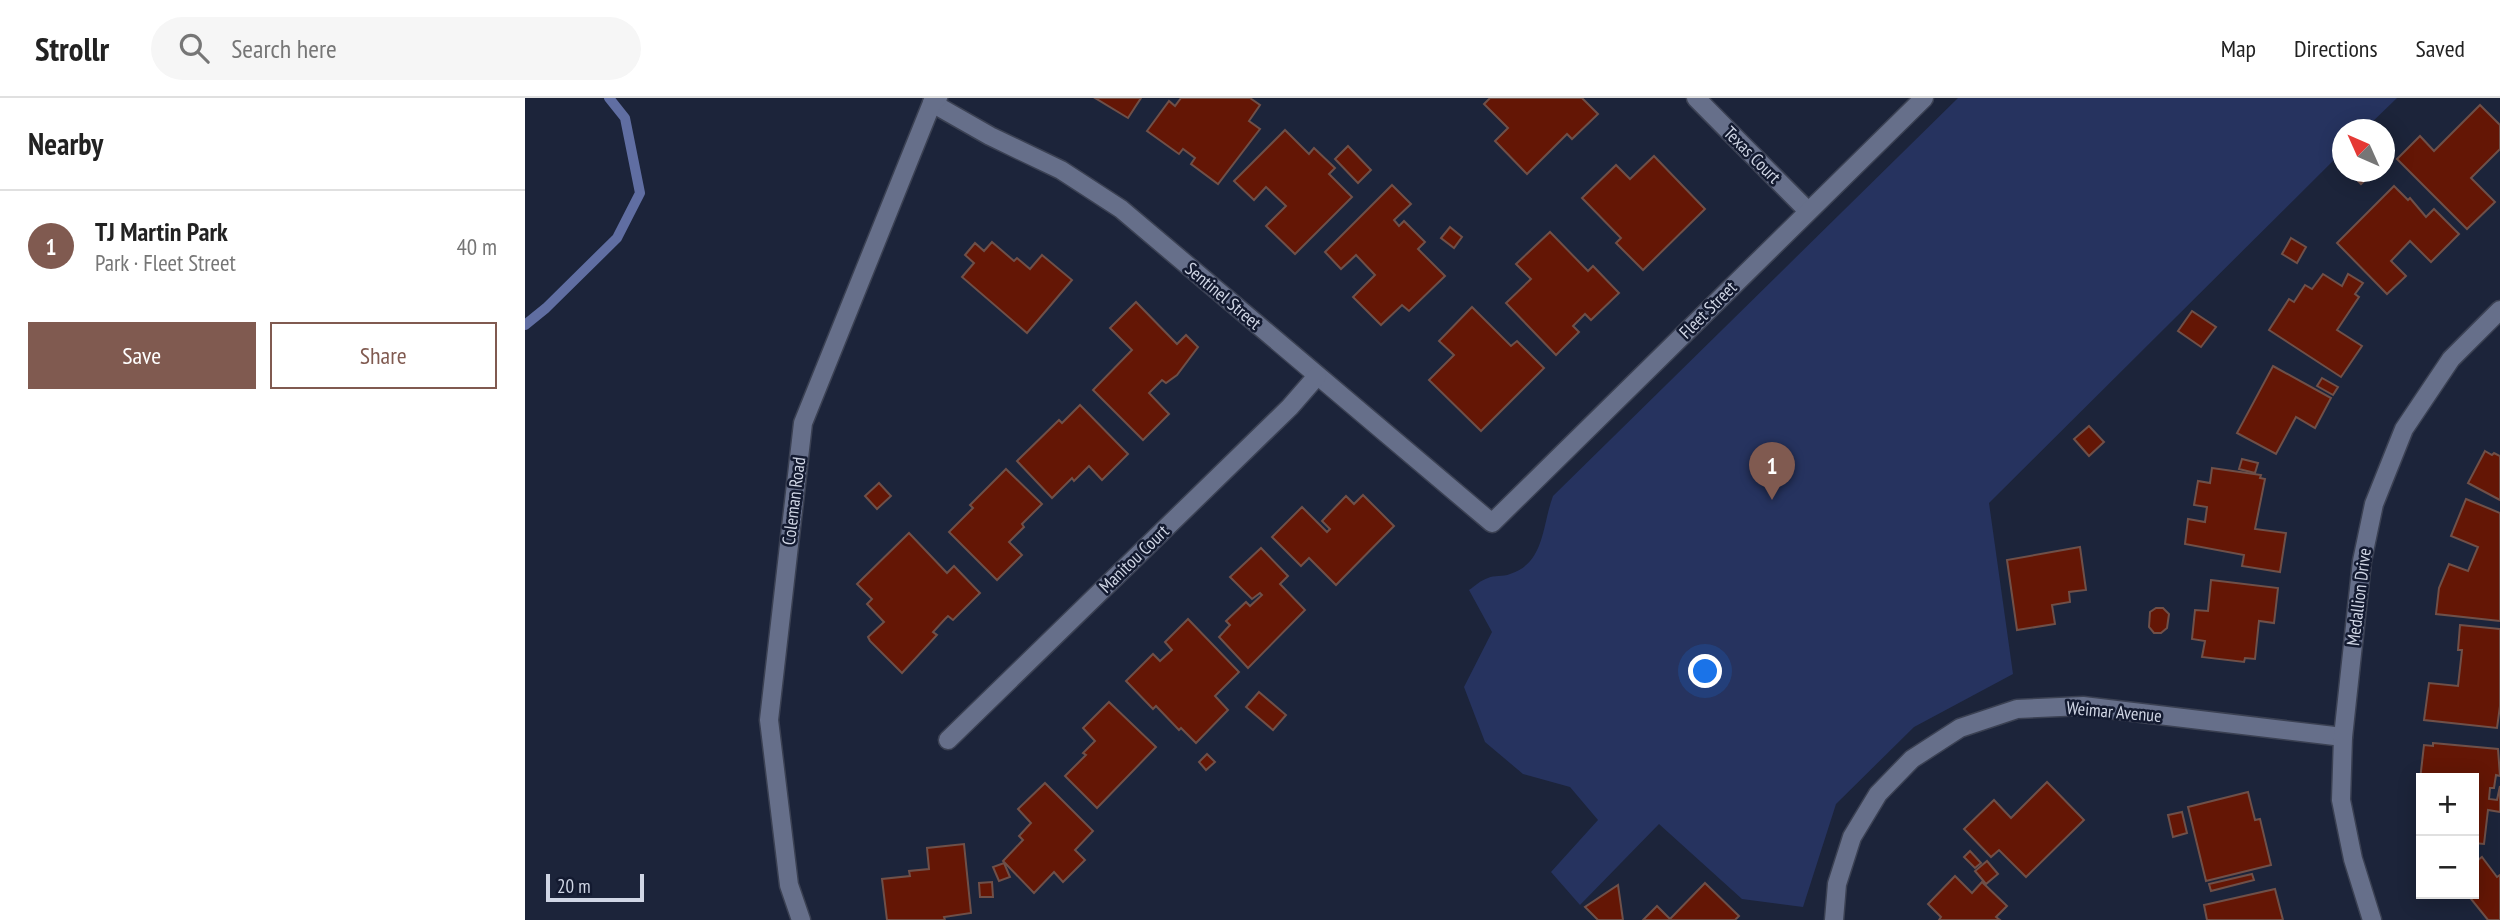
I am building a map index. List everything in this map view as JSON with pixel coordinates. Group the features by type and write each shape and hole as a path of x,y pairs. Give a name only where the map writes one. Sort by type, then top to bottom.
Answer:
{"street":[{"name":"Texas Court","path":"1696,98 1808,211"},
{"name":"Fleet Street","path":"1492,523 1924,98"},
{"name":"Sentinel Street","path":"933,100 990,136 1061,170 1121,209 1492,523"},
{"name":"Coleman Road","path":"801,920 789,884 769,720 803,423 933,100"},
{"name":"Medallion Drive","path":"2372,920 2353,859 2341,800 2343,737 2362,561 2374,504 2404,429 2451,359 2500,310"},
{"name":"Manitou Court","path":"948,740 1290,407 1317,376"},
{"name":"Weimar Avenue","path":"1834,920 1837,884 1852,837 1878,794 1912,759 1959,728 2017,709 2083,706 2343,737"}],"shaded area":[{"path":"1958,98 2397,98 2375,119 2332,119 2332,162 1989,503 2013,674 1914,727 1836,804 1803,907 1742,899 1659,824 1580,905 1551,872 1598,820 1570,787 1523,774 1485,742 1464,687 1492,632 1469,590 1485,579 1521,569 1530,561 1541,542 1553,496"}],"building":[{"path":"1095,98 1141,98 1128,118"},
{"path":"1181,98 1250,98 1260,105 1249,121 1260,129 1218,184 1191,164 1195,158 1183,149 1179,154 1147,131 1169,101 1175,106"},
{"path":"1490,98 1582,98 1598,114 1572,139 1567,134 1527,174 1495,141 1508,128 1484,104"},
{"path":"2480,105 2500,125 2500,149 2471,178 2495,202 2467,229 2397,159 2420,136 2434,151"},
{"path":"1285,130 1309,154 1314,148 1335,168 1329,174 1352,197 1295,254 1266,226 1286,206 1266,187 1254,200 1234,181"},
{"path":"1348,146 1371,170 1358,183 1335,159"},
{"path":"1654,156 1705,209 1643,270 1616,243 1621,238 1582,198 1616,165 1630,179"},
{"path":"1392,185 1411,204 1394,220 1399,226 1404,221 1425,242 1418,249 1445,276 1409,311 1402,305 1381,325 1353,297 1375,275 1356,255 1341,269 1325,252"},
{"path":"2394,186 2408,200 2410,198 2426,217 2434,209 2459,234 2431,262 2410,241 2391,261 2406,276 2387,294 2337,243"},
{"path":"1450,227 1462,237 1454,248 1441,238"},
{"path":"1550,232 1588,271 1593,266 1619,293 1591,320 1585,314 1573,326 1579,332 1556,355 1506,303 1531,279 1516,264"},
{"path":"2291,238 2306,247 2297,263 2282,254"},
{"path":"992,242 1014,261 1017,258 1030,269 1042,255 1072,280 1027,333 962,277 974,263 965,255 975,243 984,251"},
{"path":"2323,274 2342,286 2348,274 2363,283 2355,294 2359,297 2337,330 2362,346 2341,377 2269,330 2289,299 2294,302 2305,285 2312,289"},
{"path":"1136,302 1177,344 1186,335 1198,347 1177,375 1166,383 1162,380 1149,393 1169,414 1143,440 1093,390 1132,350 1110,328"},
{"path":"1472,307 1511,346 1517,341 1544,368 1481,431 1429,380 1454,355 1439,341"},
{"path":"2192,311 2216,327 2201,347 2178,331"},
{"path":"2273,366 2331,398 2315,428 2296,417 2276,454 2237,433"},
{"path":"2322,378 2338,387 2333,395 2317,386"},
{"path":"1080,405 1128,454 1102,480 1089,466 1052,498 1017,461 1059,420 1062,423"},
{"path":"2089,426 2104,442 2089,456 2074,439"},
{"path":"2485,451 2500,456 2500,500 2468,483"},
{"path":"2242,459 2258,463 2255,473 2239,469"},
{"path":"2212,468 2261,475 2260,478 2265,479 2255,529 2286,533 2280,572 2242,566 2244,555 2185,544 2188,519 2205,522 2207,507 2194,505 2198,481 2210,483"},
{"path":"1006,469 1042,504 1009,542 1022,555 997,580 949,532 973,508 970,505"},
{"path":"879,483 891,496 877,509 865,496"},
{"path":"1363,495 1394,526 1336,585 1309,558 1301,566 1272,537 1302,507 1327,532 1330,529 1322,521 1346,496 1354,504"},
{"path":"2466,499 2500,513 2500,621 2436,614 2439,588 2449,564 2468,571 2478,547 2451,536"},
{"path":"909,533 947,573 954,566 980,593 953,620 948,616 945,619 933,632 937,635 902,673 870,641 868,637 884,622 867,604 872,599 857,584"},
{"path":"2080,547 2086,590 2069,592 2070,602 2052,605 2055,624 2017,630 2007,560"},
{"path":"1261,548 1288,576 1280,584 1305,610 1248,668 1219,637 1230,625 1226,621 1246,602 1250,606 1262,595 1260,593 1252,599 1230,577"},
{"path":"2211,580 2278,588 2274,623 2259,621 2255,659 2245,658 2244,662 2202,657 2205,641 2192,639 2195,610 2208,611"},
{"path":"2163,608 2169,614 2167,628 2161,633 2154,633 2149,627 2150,612"},
{"path":"1188,619 1239,672 1215,696 1228,710 1196,743 1156,706 1153,709 1126,681 1153,654 1160,661 1172,650 1165,642"},
{"path":"2460,625 2500,629 2500,706 2497,728 2424,720 2429,683 2458,686 2462,650 2458,650"},
{"path":"1259,692 1286,715 1273,730 1246,707"},
{"path":"1109,702 1156,747 1097,808 1065,776 1086,755 1083,753 1095,741 1083,728"},
{"path":"2433,743 2498,749 2500,776 2496,775 2494,788 2490,788 2489,799 2497,800 2500,786 2500,812 2488,810 2484,844 2479,844 2479,773 2421,773 2424,745 2433,746"},
{"path":"1207,754 1215,762 1206,770 1199,762"},
{"path":"2047,782 2084,820 2026,877 1999,850 1991,857 1964,829 1994,800 2011,818"},
{"path":"1045,783 1093,831 1075,850 1085,860 1063,882 1054,872 1034,893 1003,861 1023,840 1019,836 1031,823 1018,809"},
{"path":"2248,792 2255,820 2260,819 2271,865 2206,881 2188,807"},
{"path":"2182,812 2187,833 2173,837 2168,815"},
{"path":"964,844 971,913 944,917 945,920 887,920 882,879 910,876 909,871 929,869 927,848"},
{"path":"1970,851 1981,863 1975,868 1964,857"},
{"path":"2482,857 2497,877 2500,875 2500,920 2488,920 2471,899 2479,899 2479,859"},
{"path":"1987,861 1998,874 1986,884 1975,871"},
{"path":"1004,863 1010,877 999,881 993,867"},
{"path":"2252,874 2254,880 2211,891 2209,884"},
{"path":"1955,876 1972,893 1982,882 2007,906 1996,917 2000,920 1939,920 1941,917 1928,904"},
{"path":"992,882 993,897 980,897 979,883"},
{"path":"1705,883 1739,916 1735,920 1643,920 1657,906 1670,919"},
{"path":"1618,885 1623,920 1598,920 1585,907"},
{"path":"2275,889 2283,920 2207,920 2204,905"}],"waterway":[{"path":"525,325 617,238 640,193 625,118 609,98"}],"place":[{"name":"TJ Martin Park","path":"1772,500"}]}
